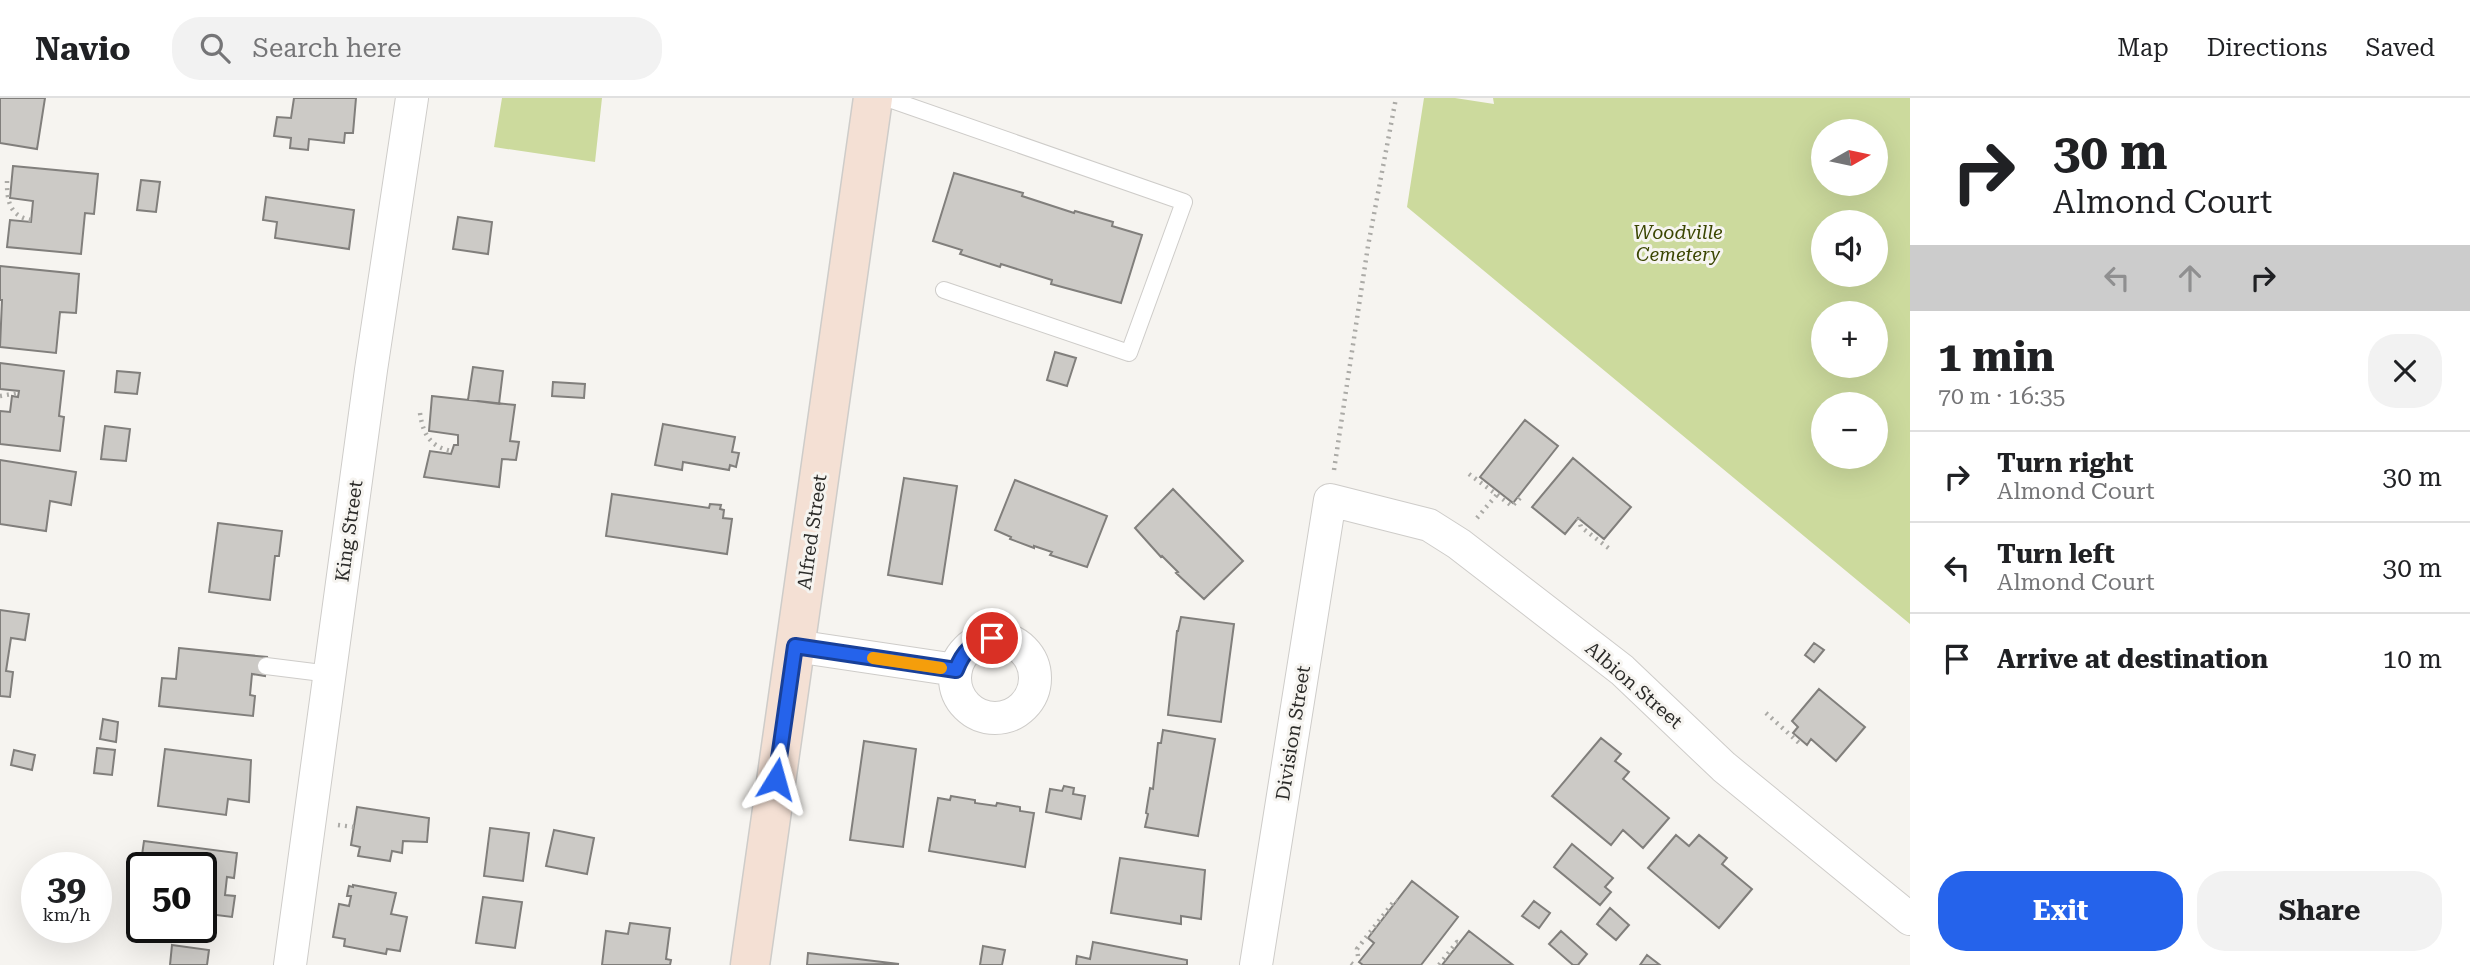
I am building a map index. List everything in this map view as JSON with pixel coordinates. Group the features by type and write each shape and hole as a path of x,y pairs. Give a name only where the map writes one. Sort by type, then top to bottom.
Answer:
{"main road":[{"name":"Alfred Street","path":"750,965 873,98"}],"street":[{"name":"King Street","path":"290,965 373,356 412,98"},
{"name":"Albion Street","path":"1330,500 1429,525 1458,544 1622,670 1724,767 1910,919"},
{"name":"Division Street","path":"1256,965 1330,500"},
{"path":"795,646 956,670"}],"lane":[{"path":"886,98 1184,202 1129,353 944,290"},
{"path":"266,666 330,674"}],"path":[{"path":"1330,500 1368,246 1396,98"},
{"path":"6,181 10,207 21,218 31,220"},
{"path":"0,396 18,393"},
{"path":"420,413 422,428 429,441 452,451"},
{"path":"1469,474 1512,506 1520,498"},
{"path":"1578,518 1581,527 1611,550"},
{"path":"1766,713 1799,743 1802,741"},
{"path":"1358,956 1357,949 1395,900 1397,901"},
{"path":"1439,965 1457,942 1460,943"}],"green space":[{"path":"502,98 602,98 595,162 494,147"},
{"name":"Woodville Cemetery","path":"1424,98 1455,98 1494,104 1493,98 1910,98 1910,624 1407,207"}],"building":[{"path":"0,98 45,98 37,149 0,143"},
{"path":"294,98 356,98 353,133 345,133 344,143 309,139 308,150 290,148 291,138 274,136 277,117 291,118"},
{"path":"13,166 98,174 94,214 85,213 81,254 7,247 10,220 31,222 33,201 10,198"},
{"path":"954,173 1023,193 1022,196 1074,213 1075,211 1113,222 1112,226 1142,235 1121,303 1051,284 1052,280 1001,264 1000,267 960,254 962,250 933,241"},
{"path":"141,180 160,182 156,212 137,210"},
{"path":"266,197 354,210 349,249 275,238 277,222 263,220"},
{"path":"458,217 492,222 488,254 453,249"},
{"path":"0,266 79,274 76,313 60,312 56,353 0,347"},
{"path":"1055,352 1076,358 1067,386 1047,380"},
{"path":"0,363 64,371 59,416 64,417 60,451 0,444 0,411 10,412 12,396 18,397 19,391 0,389"},
{"path":"473,367 503,371 499,404 468,400"},
{"path":"117,371 140,373 137,394 115,392"},
{"path":"553,382 585,384 584,398 552,396"},
{"path":"432,396 515,405 510,441 519,442 516,460 502,459 499,487 424,477 430,451 451,454 454,445 458,445 458,435 429,431"},
{"path":"1525,420 1558,446 1513,503 1480,477"},
{"path":"663,424 735,437 732,452 739,453 736,467 730,465 729,470 683,462 682,470 655,465"},
{"path":"105,426 130,429 126,461 101,459"},
{"path":"1573,458 1631,507 1604,539 1578,518 1565,534 1532,507"},
{"path":"0,460 76,472 71,505 50,501 46,531 0,524"},
{"path":"904,478 957,486 942,584 888,575"},
{"path":"1015,480 1107,516 1087,567 1050,555 1052,552 1010,539 1011,537 995,530"},
{"path":"1173,489 1243,561 1204,599 1135,528"},
{"path":"612,494 709,508 710,504 721,505 720,509 724,510 723,518 732,519 727,554 606,536"},
{"path":"218,523 282,531 279,556 275,556 270,600 209,592"},
{"path":"0,610 29,614 25,640 11,638 6,671 13,672 10,697 0,696"},
{"path":"1181,617 1234,624 1221,722 1168,715 1177,631"},
{"path":"1814,643 1824,650 1814,662 1805,655"},
{"path":"179,648 267,657 265,676 252,674 250,695 255,696 253,716 159,706 162,678 176,679"},
{"path":"1819,689 1865,727 1836,761 1811,739 1807,745 1793,733 1798,727 1792,721"},
{"path":"103,719 118,722 116,742 100,739"},
{"path":"1163,730 1215,739 1198,836 1145,827 1158,743 1161,743"},
{"path":"1601,738 1621,754 1615,761 1629,772 1623,779 1669,818 1643,848 1623,830 1611,845 1552,796"},
{"path":"864,741 916,749 903,847 850,840"},
{"path":"97,748 115,750 112,775 94,773"},
{"path":"165,749 251,760 249,802 228,799 226,815 158,806"},
{"path":"14,750 35,755 32,770 11,765"},
{"path":"1064,786 1074,788 1073,794 1085,796 1081,819 1046,812 1050,789 1062,791"},
{"path":"951,796 975,800 975,803 1020,807 1020,811 1034,813 1025,867 929,851 938,798 950,800"},
{"path":"357,807 429,818 427,842 403,841 402,853 392,851 390,861 358,856 360,847 351,845"},
{"path":"490,828 529,833 523,881 484,876"},
{"path":"554,830 594,838 587,874 546,866"},
{"path":"1676,835 1689,846 1699,835 1727,858 1722,864 1752,889 1719,928 1648,868"},
{"path":"144,841 237,853 234,878 227,877 225,895 235,896 232,917 217,915 217,852 142,852"},
{"path":"1572,844 1613,878 1605,887 1611,892 1600,905 1554,867"},
{"path":"1120,858 1205,870 1201,919 1181,916 1181,924 1111,913"},
{"path":"1412,881 1458,917 1421,965 1363,965 1359,962 1374,943 1368,938"},
{"path":"349,886 396,893 391,914 407,917 400,951 387,949 386,954 344,946 345,939 333,937 339,904 349,906 351,896 347,896"},
{"path":"483,897 522,902 515,948 476,943"},
{"path":"1534,901 1550,913 1539,928 1522,916"},
{"path":"1610,908 1629,925 1616,940 1597,924"},
{"path":"630,923 670,928 666,959 671,960 670,965 602,965 606,931 628,934"},
{"path":"1469,931 1513,965 1442,965"},
{"path":"1561,931 1587,954 1578,965 1573,965 1549,944"},
{"path":"1093,942 1187,960 1187,965 1076,965 1077,956 1090,959"},
{"path":"172,945 209,950 207,965 170,965"},
{"path":"983,946 1005,950 1002,965 980,965"},
{"path":"808,953 899,964 807,965"},
{"path":"1647,955 1660,965 1640,965"}],"slow traffic":[{"path":"873,658 941,668"}],"route":[{"path":"776,779 795,646 956,670 960,658 968,648 979,641 992,638"}]}
